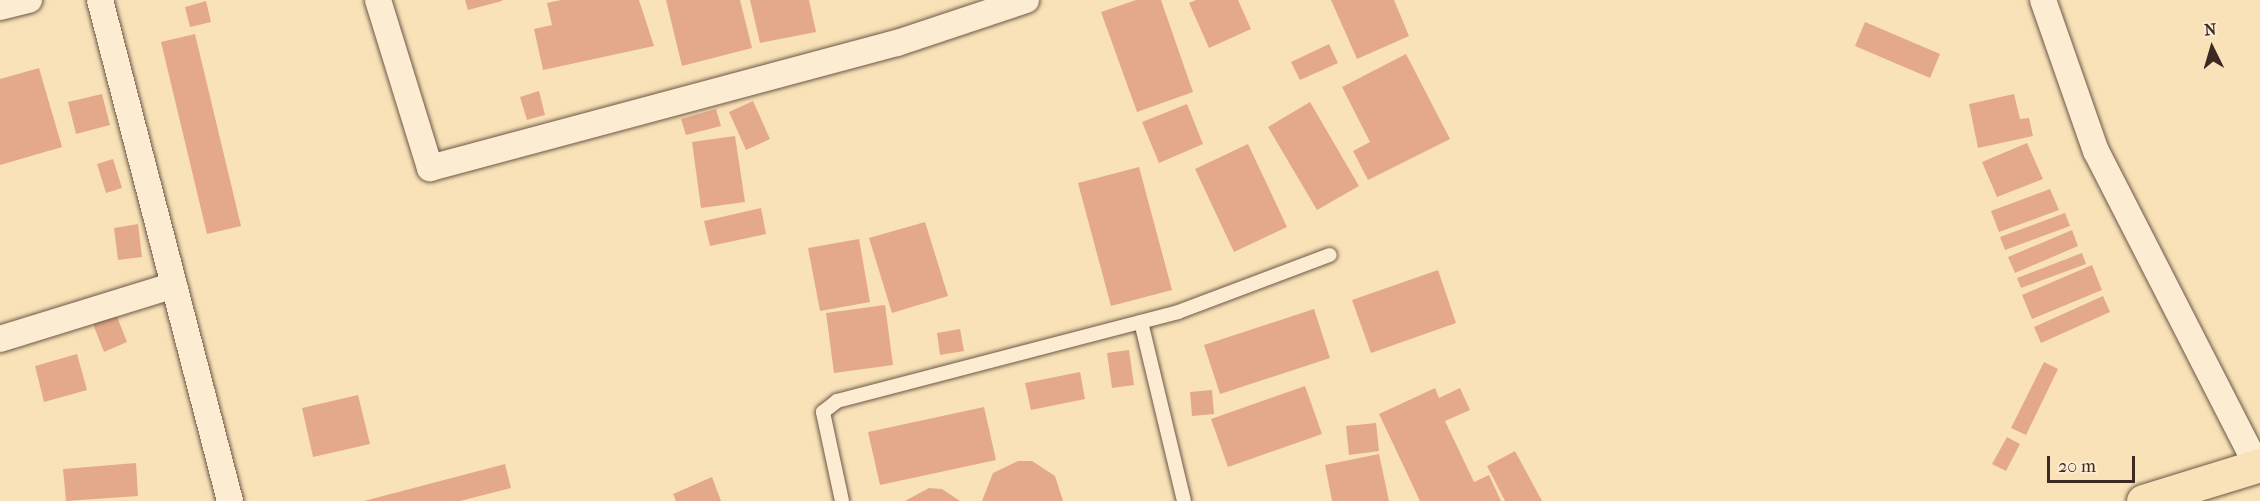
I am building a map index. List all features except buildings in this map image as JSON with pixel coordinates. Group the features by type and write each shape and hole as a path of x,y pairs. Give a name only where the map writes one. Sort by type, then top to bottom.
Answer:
{"highway":[{"path":"2143,501 2259,466"}],"street":[{"path":"0,7 29,0"},
{"path":"100,0 230,501"},
{"path":"378,0 430,168 897,43 1026,0"},
{"path":"2043,0 2096,151 2259,466"},
{"path":"0,339 174,285"}],"lane":[{"path":"842,501 823,411 837,401 1141,322 1330,255"},
{"path":"1141,322 1184,501"}]}
